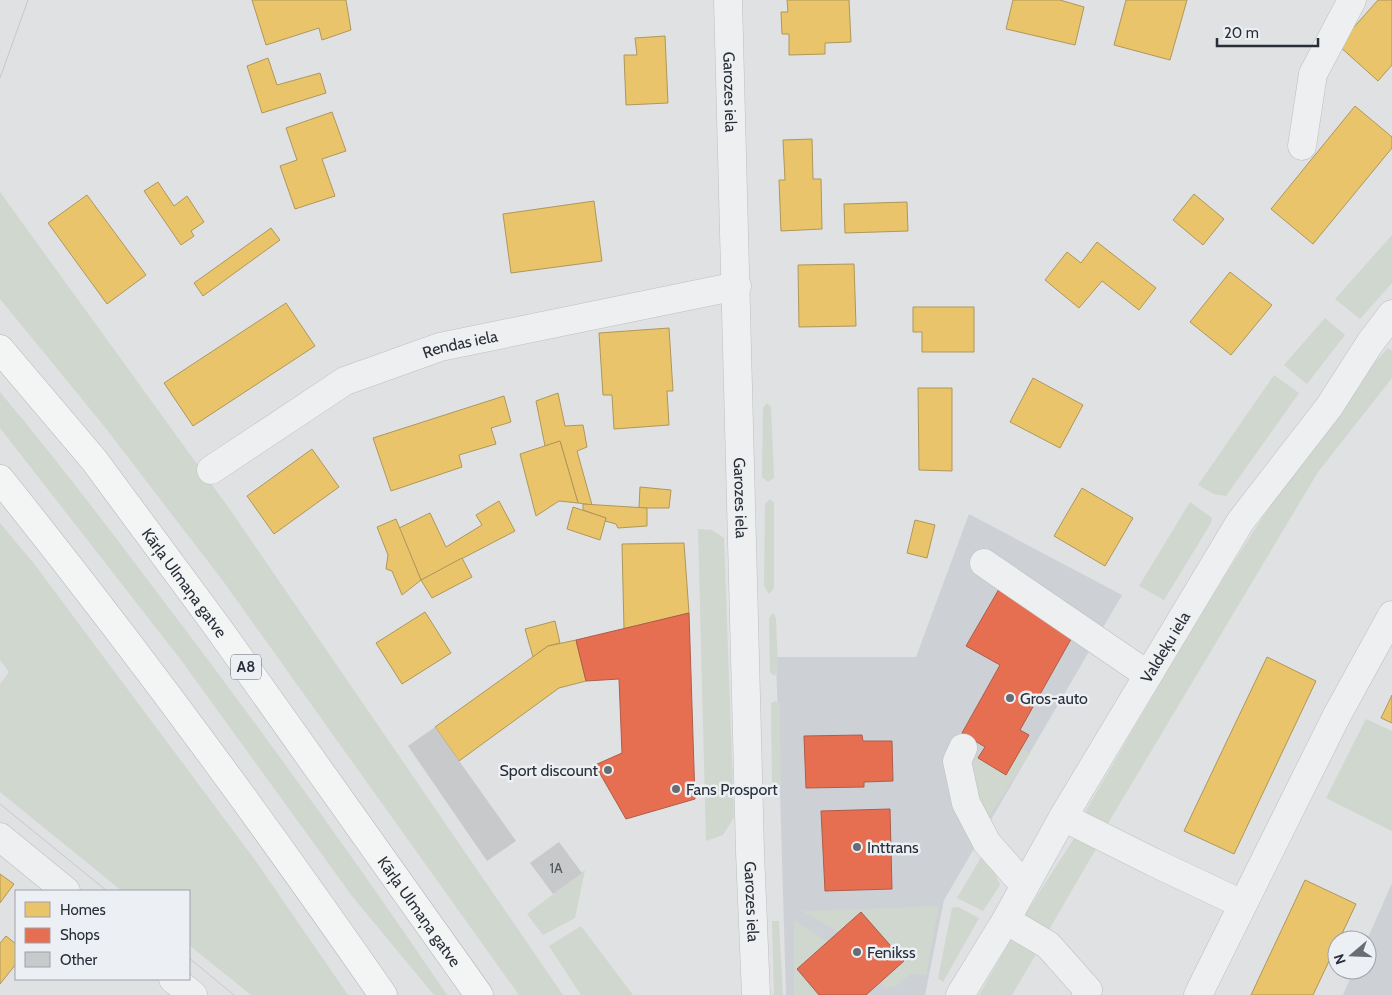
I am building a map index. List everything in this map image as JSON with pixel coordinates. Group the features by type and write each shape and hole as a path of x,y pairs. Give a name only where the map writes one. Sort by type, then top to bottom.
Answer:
{"highway":[{"name":"Kārļa Ulmaņa gatve","path":"0,349 94,460 216,625 479,995"},
{"path":"0,479 77,574 204,743 383,995"}],"street":[{"name":"Garozes iela","path":"728,0 737,286 750,852 756,995"},
{"path":"1302,146 1313,74 1352,0"},
{"name":"Rendas iela","path":"211,470 345,381 431,350 523,328 737,286"},
{"name":"Valdeķu iela","path":"960,995 1006,920 1063,817 1240,522 1389,324"},
{"path":"984,563 1148,675"},
{"path":"1198,995 1336,716 1392,615"},
{"path":"963,748 957,761 966,803 987,843 1025,886"},
{"path":"1063,817 1242,904"},
{"path":"0,837 65,890"},
{"path":"1006,920 1048,945 1088,990 1086,995"},
{"path":"174,980 193,995"}],"shaded area":[{"path":"0,192 231,511 563,995 519,995 223,581 104,426 0,299"},
{"path":"1392,235 1392,283 1360,319 1335,299"},
{"path":"1325,318 1345,335 1307,384 1284,365"},
{"path":"1388,348 1392,351 1392,378 1318,472 1107,825 1087,816 1086,810 1192,630 1247,542 1335,414"},
{"path":"1274,375 1299,393 1226,496 1214,494 1198,485"},
{"path":"0,392 47,449 181,624 350,854 447,995 434,995 352,896 181,660 0,428"},
{"path":"767,403 771,407 774,478 768,482 762,477 763,408"},
{"path":"770,499 774,503 774,588 769,594 764,586 765,504"},
{"path":"1190,502 1212,518 1211,523 1164,600 1139,586"},
{"path":"969,514 1122,595 944,900 925,995 786,995 776,657 916,657"},
{"path":"0,523 35,565 255,860 348,995 251,995 190,946 190,890 121,890 0,792 0,684 9,672 0,660"},
{"path":"698,529 712,530 724,538 734,817 723,835 706,841"},
{"path":"773,613 776,618 778,672 774,676 770,672 769,618"},
{"path":"775,701 780,706 781,785 776,789 772,783 771,703"},
{"path":"1366,719 1392,731 1392,831 1326,798"},
{"path":"1022,748 1030,753 985,823 968,765 975,755 1006,774"},
{"path":"1078,837 1097,847 1046,935 1021,921 1073,840"},
{"path":"983,854 1000,885 983,911 957,898"},
{"path":"585,870 575,918 543,935 527,914"},
{"path":"1392,883 1392,995 1343,995 1350,980 1377,980 1377,930 1371,930"},
{"path":"939,906 926,975 911,974 896,986 886,988 880,983 904,961 862,912 839,932 802,911"},
{"path":"958,907 979,918 943,982 938,978 952,908"},
{"path":"794,920 828,942 797,969 818,993 816,995 794,995"},
{"path":"772,921 779,921 783,995 774,995"},
{"path":"581,926 633,995 581,995 549,946"},
{"path":"1013,936 1039,949 1012,995 979,995"}],"building: Homes":[{"path":"252,0 346,0 351,30 322,40 319,28 266,45"},
{"path":"787,0 849,0 851,42 825,43 825,54 789,55 789,34 782,34 781,12 788,12"},
{"path":"1013,0 1060,0 1084,7 1075,45 1006,29"},
{"path":"1126,0 1187,0 1170,60 1114,45"},
{"path":"1378,0 1392,0 1392,65 1378,81 1338,45"},
{"path":"665,36 668,103 626,105 624,55 637,55 635,38"},
{"path":"268,58 277,85 320,73 326,93 262,113 247,66"},
{"path":"1355,106 1392,137 1392,148 1313,244 1271,209"},
{"path":"332,112 346,151 322,159 335,196 295,209 280,166 297,160 286,128"},
{"path":"812,139 813,179 821,179 822,229 781,231 779,180 785,180 783,140"},
{"path":"158,182 174,206 187,196 204,222 191,231 194,236 181,245 144,191"},
{"path":"1194,194 1224,219 1203,245 1173,220"},
{"path":"87,195 146,275 107,304 48,223"},
{"path":"594,201 602,261 511,273 503,214"},
{"path":"907,202 908,231 845,233 844,204"},
{"path":"271,228 280,240 203,296 194,283"},
{"path":"1097,242 1156,288 1139,310 1102,281 1079,308 1045,280 1067,252 1081,263"},
{"path":"854,264 856,326 799,327 798,265"},
{"path":"1230,272 1272,305 1231,355 1190,322"},
{"path":"286,303 315,346 193,426 164,383"},
{"path":"913,307 974,307 974,352 922,352 922,332 913,332"},
{"path":"669,328 673,391 667,391 669,425 614,429 612,395 603,395 599,333"},
{"path":"1033,378 1083,405 1060,448 1010,422"},
{"path":"918,388 952,388 952,471 919,470"},
{"path":"558,393 565,426 583,425 587,447 577,451 592,505 578,503 560,441 545,446 536,401"},
{"path":"504,396 511,422 491,428 496,444 459,455 462,467 391,491 373,438"},
{"path":"560,441 578,503 559,501 536,516 520,454"},
{"path":"312,449 339,487 274,534 247,496"},
{"path":"640,487 671,490 669,508 639,508"},
{"path":"1082,488 1133,518 1105,566 1054,536"},
{"path":"499,501 515,531 421,580 399,528 430,513 446,547 482,525 476,515"},
{"path":"583,504 647,508 647,526 618,528 616,524 605,521 606,518 583,510"},
{"path":"573,507 606,518 600,540 567,529"},
{"path":"396,519 421,580 402,595 392,571 386,569 388,555 377,527"},
{"path":"915,520 935,525 927,558 907,553"},
{"path":"684,543 689,613 624,629 622,544"},
{"path":"462,558 472,577 432,598 421,580"},
{"path":"425,612 451,653 402,684 376,643"},
{"path":"555,621 560,643 548,646 533,657 525,629"},
{"path":"576,640 586,681 559,688 459,761 435,727 548,646"},
{"path":"1267,657 1316,681 1234,854 1184,831"},
{"path":"1392,695 1392,723 1381,718"},
{"path":"0,874 14,884 0,903"},
{"path":"1305,880 1356,904 1344,930 1327,930 1327,965 1313,995 1251,995"},
{"path":"6,936 15,943 15,965 0,984 0,943"}],"building: Shops":[{"name":"Gros-auto","path":"999,589 1075,632 1020,730 1029,735 1006,775 978,758 985,747 962,733 1000,665 966,646"},
{"path":"689,613 695,799 626,819 595,765 622,753 619,679 586,681 576,640"},
{"path":"862,735 863,741 892,741 893,781 864,782 864,787 806,788 804,736"},
{"path":"890,809 892,889 825,891 821,811"},
{"name":"Fenikss","path":"861,912 904,961 866,995 819,995 797,969"}],"building: Other":[{"path":"435,727 516,841 487,861 408,746"},
{"path":"559,842 582,873 553,894 530,863"}],"tram line":[{"path":"0,78 28,0"},
{"path":"0,804 106,890"},
{"path":"190,959 234,995"}],"place":[{"name":"Gros-auto","path":"1010,698"},
{"name":"Sport discount","path":"608,770"},
{"name":"Fans Prosport","path":"676,789"},
{"name":"Inttrans","path":"857,847"},
{"name":"Fenikss","path":"857,952"}]}
